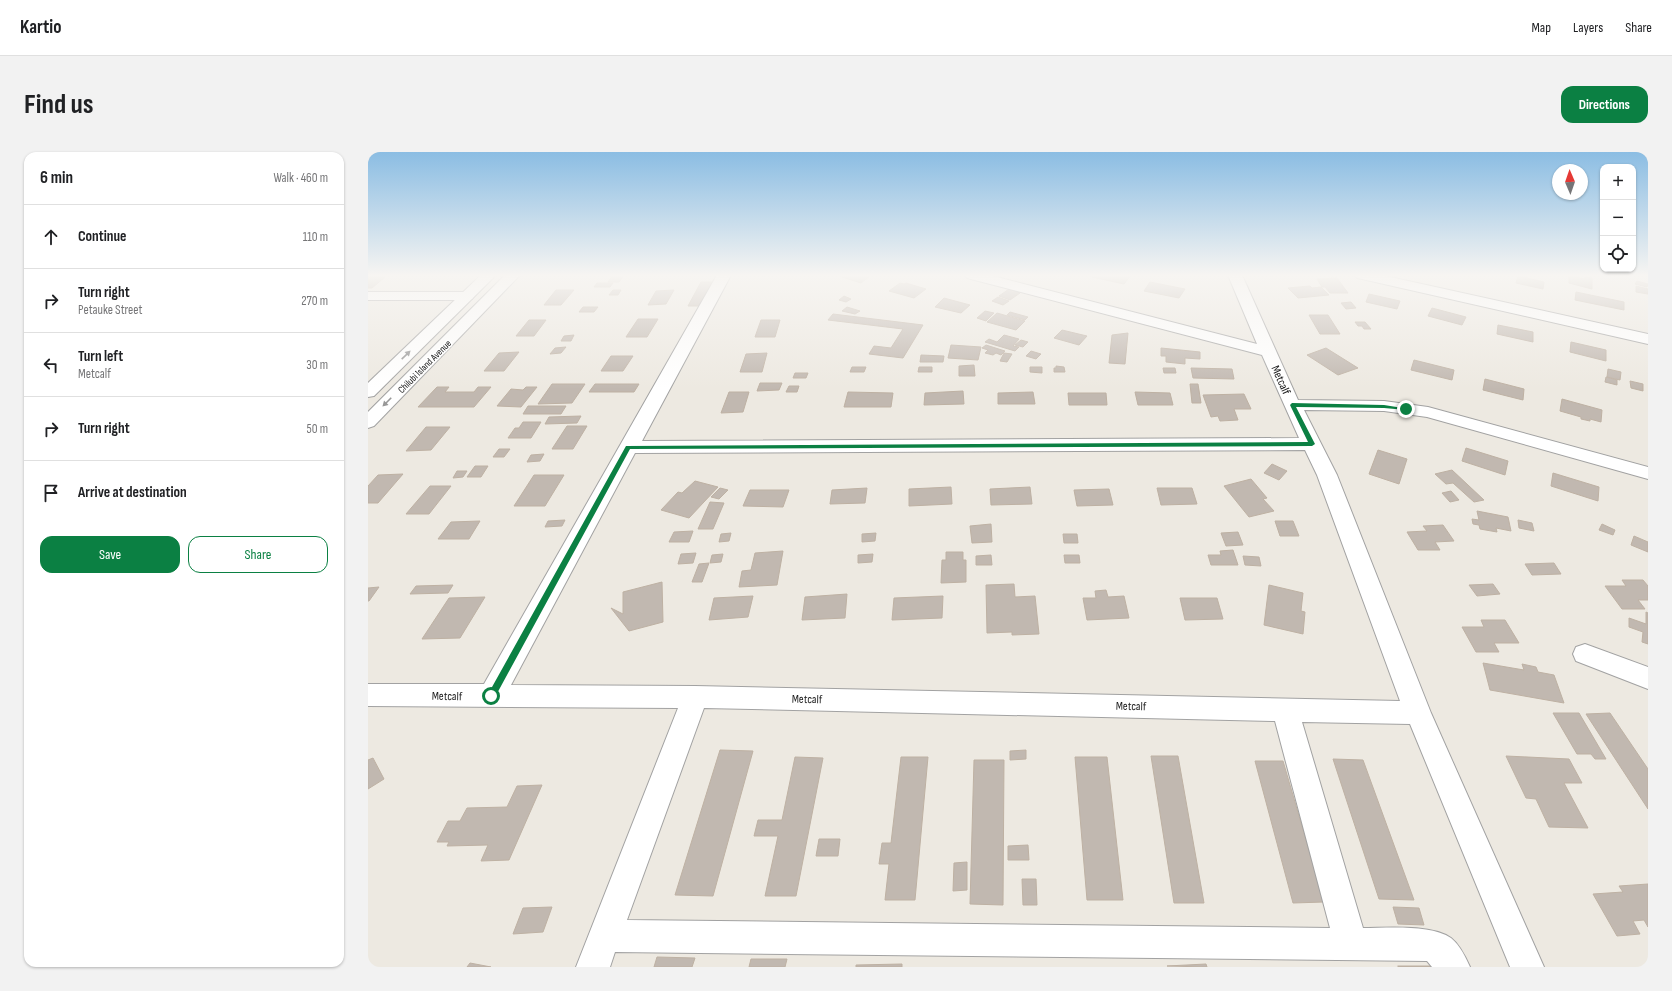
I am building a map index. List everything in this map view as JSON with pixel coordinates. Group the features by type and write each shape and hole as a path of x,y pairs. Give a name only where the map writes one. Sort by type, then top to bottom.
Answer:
{"street":[{"name":"Chilubi Island Avenue","path":"368,392 449,313"},
{"name":"Chilubi Island Avenue","path":"368,422 475,313"},
{"path":"491,696 703,313"},
{"path":"1119,313 1269,352"},
{"name":"Metcalf","path":"368,695 695,697 1418,713 1327,475 1292,405 1252,313"},
{"path":"1532,313 1648,339"},
{"path":"1292,405 1384,406 1428,412 1648,473"},
{"path":"628,447 1312,444"},
{"path":"1585,654 1648,678"},
{"path":"593,967 606,936 695,697"},
{"path":"1285,710 1351,944"},
{"path":"1418,713 1527,967"},
{"path":"606,936 1427,945 1440,950 1453,967"}],"building":[{"path":"983,313 994,313 986,321 977,318"},
{"path":"997,313 1025,321 1016,330 987,322"},
{"path":"1009,313 1014,313 1028,317 1025,320 1007,315"},
{"path":"1429,313 1451,313 1466,317 1462,325 1428,316"},
{"path":"833,314 923,325 903,358 869,354 874,346 891,348 903,329 828,320"},
{"path":"1309,315 1328,315 1340,334 1320,334"},
{"path":"638,319 658,319 647,337 626,337"},
{"path":"529,320 546,320 534,336 516,336"},
{"path":"761,320 780,320 775,337 755,337"},
{"path":"1355,322 1365,322 1371,329 1364,329 1362,326 1358,326"},
{"path":"1498,325 1533,332 1533,342 1497,334"},
{"path":"1062,330 1087,336 1079,345 1054,338"},
{"path":"1128,333 1125,364 1109,363 1112,335"},
{"path":"574,335 571,341 561,341 564,336"},
{"path":"1004,335 1019,339 1013,346 1019,347 1015,351 985,342 989,339 997,342"},
{"path":"1021,340 1028,342 1023,347 1015,345"},
{"path":"1571,342 1606,350 1606,361 1570,352"},
{"path":"951,345 981,347 978,360 948,358"},
{"path":"986,345 1005,351 1001,355 996,353 993,355 985,353 988,350 982,348"},
{"path":"566,347 561,353 550,354 555,348"},
{"path":"1161,348 1200,352 1200,359 1185,358 1185,364 1166,362 1166,356 1161,356"},
{"path":"1326,348 1358,368 1338,375 1307,355"},
{"path":"1031,351 1041,354 1036,359 1026,356"},
{"path":"519,352 504,371 484,371 499,353"},
{"path":"767,353 762,372 740,372 746,354"},
{"path":"1004,353 1012,354 1007,362 1000,361"},
{"path":"921,355 944,356 943,362 920,362"},
{"path":"611,356 633,356 623,371 601,371"},
{"path":"1414,360 1454,370 1452,380 1411,370"},
{"path":"974,365 975,376 959,376 959,366"},
{"path":"1056,366 1064,367 1065,372 1054,372 1054,368 1056,368"},
{"path":"852,367 866,367 864,372 850,372"},
{"path":"919,367 932,367 932,372 918,372"},
{"path":"1030,367 1042,367 1042,373 1030,372"},
{"path":"1163,368 1175,368 1176,373 1164,373"},
{"path":"1191,368 1232,369 1234,379 1193,378"},
{"path":"1608,369 1621,372 1620,380 1607,377"},
{"path":"795,373 808,373 806,378 793,378"},
{"path":"1606,377 1617,380 1617,385 1605,382"},
{"path":"1485,379 1524,389 1523,400 1483,390"},
{"path":"1630,381 1643,384 1643,391 1631,388"},
{"path":"760,383 782,383 779,390 757,391"},
{"path":"552,384 585,384 572,403 538,404"},
{"path":"595,384 639,384 634,392 589,392"},
{"path":"1190,384 1198,384 1201,403 1192,403"},
{"path":"789,386 799,386 797,392 786,392"},
{"path":"437,387 449,387 445,392 474,392 478,387 491,387 474,407 418,407"},
{"path":"526,387 537,387 521,407 497,406 511,389 523,390"},
{"path":"963,391 964,404 924,405 925,393"},
{"path":"729,392 749,392 743,412 721,413"},
{"path":"848,392 893,393 891,407 844,407"},
{"path":"1033,392 1035,404 998,404 998,393"},
{"path":"1135,392 1170,393 1173,405 1138,405"},
{"path":"1068,393 1106,393 1107,405 1069,405"},
{"path":"1244,394 1251,409 1234,409 1238,420 1220,421 1218,416 1211,417 1203,395"},
{"path":"1562,399 1602,410 1601,422 1590,419 1590,421 1581,419 1581,417 1560,411"},
{"path":"528,406 566,406 561,414 523,414"},
{"path":"581,416 577,423 545,424 549,417"},
{"path":"523,422 541,422 531,438 508,438 515,428 519,428"},
{"path":"567,426 587,426 573,449 552,449"},
{"path":"426,427 450,427 431,450 406,451"},
{"path":"1466,448 1508,461 1505,475 1462,461"},
{"path":"499,449 510,449 504,457 493,457"},
{"path":"1378,450 1407,459 1399,484 1369,474"},
{"path":"544,454 540,461 527,462 531,455"},
{"path":"1272,464 1287,471 1279,480 1264,473"},
{"path":"475,466 488,466 481,477 467,477"},
{"path":"1452,470 1484,500 1474,502 1453,483 1446,484 1435,474"},
{"path":"457,471 467,471 463,477 453,478"},
{"path":"1553,473 1599,487 1598,501 1551,486"},
{"path":"403,474 378,503 368,503 368,486 378,475"},
{"path":"534,475 564,475 545,506 514,506"},
{"path":"1251,479 1267,498 1263,499 1274,511 1249,517 1224,486"},
{"path":"695,481 718,487 689,518 661,510 678,492 682,493"},
{"path":"430,486 451,486 429,514 406,514"},
{"path":"951,487 952,504 909,506 909,489"},
{"path":"1030,487 1032,504 991,505 990,489"},
{"path":"720,488 728,490 719,499 711,497"},
{"path":"867,488 865,503 830,504 832,490"},
{"path":"1157,488 1192,488 1197,504 1161,505"},
{"path":"1109,489 1113,505 1077,506 1074,490"},
{"path":"750,490 789,490 783,507 743,506"},
{"path":"1451,491 1459,500 1450,502 1442,493"},
{"path":"710,502 724,503 713,529 698,529"},
{"path":"1477,511 1508,517 1511,531 1496,528 1497,532 1480,529 1479,525 1473,524 1472,519 1479,520"},
{"path":"565,520 562,526 545,527 548,521"},
{"path":"1518,520 1532,523 1534,531 1519,528"},
{"path":"480,521 469,539 438,539 451,522"},
{"path":"1275,521 1293,521 1299,536 1280,536"},
{"path":"991,524 992,542 972,543 970,526"},
{"path":"1602,524 1615,530 1613,535 1599,530"},
{"path":"1443,525 1454,541 1435,542 1440,550 1418,550 1407,532 1427,531 1423,526"},
{"path":"693,531 689,542 669,542 674,532"},
{"path":"1238,532 1243,545 1226,546 1221,533"},
{"path":"731,533 729,541 719,542 721,534"},
{"path":"876,533 875,541 862,542 862,534"},
{"path":"1063,534 1077,534 1078,543 1064,543"},
{"path":"1634,536 1648,542 1648,552 1631,545"},
{"path":"1233,550 1238,565 1211,565 1208,555 1221,555 1220,551"},
{"path":"783,551 777,585 739,587 742,571 751,570 755,553"},
{"path":"946,552 963,552 963,560 966,560 966,582 941,583 942,560 946,560"},
{"path":"696,553 693,563 678,564 681,554"},
{"path":"723,554 721,562 710,563 712,555"},
{"path":"873,554 872,562 858,563 858,555"},
{"path":"991,555 992,565 976,565 976,556"},
{"path":"1064,555 1079,555 1080,563 1065,563"},
{"path":"1243,556 1259,557 1261,566 1245,565"},
{"path":"709,563 702,582 692,582 699,564"},
{"path":"1554,563 1561,574 1532,575 1525,564"},
{"path":"1622,580 1643,580 1648,586 1648,600 1638,600 1645,609 1622,609 1605,586 1626,586"},
{"path":"662,582 663,622 629,631 611,608 623,614 623,592"},
{"path":"1014,584 1015,597 1035,596 1039,634 1012,635 1012,632 987,633 986,585"},
{"path":"1493,584 1500,594 1477,596 1469,585"},
{"path":"453,585 448,593 410,594 416,586"},
{"path":"1269,585 1303,593 1301,611 1305,612 1303,634 1264,625"},
{"path":"379,587 369,601 368,601 368,588"},
{"path":"1106,590 1108,597 1124,596 1129,618 1087,620 1083,598 1096,598 1095,591"},
{"path":"847,594 845,618 802,620 805,597"},
{"path":"753,596 748,617 709,620 714,598"},
{"path":"943,596 942,618 892,620 894,598"},
{"path":"485,597 460,638 422,639 449,598"},
{"path":"1180,598 1217,598 1223,619 1185,620"},
{"path":"1646,612 1648,613 1648,644 1642,642 1643,632 1629,627 1629,618 1646,624"},
{"path":"1481,620 1505,620 1519,643 1494,643 1499,652 1476,652 1462,627 1484,627"},
{"path":"1483,663 1524,670 1522,664 1536,667 1538,672 1554,675 1564,703 1490,690"},
{"path":"1553,713 1579,713 1606,759 1595,759 1591,754 1577,754"},
{"path":"1610,713 1648,769 1648,809 1586,714"},
{"path":"720,750 753,751 713,896 675,895"},
{"path":"1026,750 1026,759 1010,760 1010,751"},
{"path":"1151,756 1178,756 1204,903 1174,903"},
{"path":"1506,756 1569,759 1582,783 1564,783 1588,828 1549,827 1536,799 1526,798"},
{"path":"795,757 823,758 796,896 765,896 778,836 754,836 758,820 782,820"},
{"path":"901,757 928,757 915,900 885,900 889,864 879,864 882,843 891,843"},
{"path":"1075,757 1107,757 1123,900 1087,900"},
{"path":"373,758 384,779 368,789 368,760"},
{"path":"1333,759 1363,760 1414,900 1379,899"},
{"path":"974,760 1004,760 1003,905 970,904"},
{"path":"1255,761 1283,761 1324,902 1293,903"},
{"path":"542,785 509,860 481,861 488,845 447,846 449,842 437,842 448,821 460,821 467,808 507,807 517,786"},
{"path":"819,839 840,839 838,856 816,856"},
{"path":"1028,845 1029,860 1008,860 1008,846"},
{"path":"967,862 967,890 953,891 954,863"},
{"path":"1022,879 1036,879 1037,905 1023,905"},
{"path":"1648,884 1648,927 1644,920 1633,921 1640,934 1617,936 1593,894 1623,892 1619,886"},
{"path":"552,907 543,932 513,934 523,908"},
{"path":"1393,907 1419,908 1424,925 1398,924"},
{"path":"657,957 695,958 692,967 654,967"},
{"path":"751,959 787,959 785,967 749,967"},
{"path":"470,963 491,967 467,967"},
{"path":"902,964 902,967 856,967 856,965"},
{"path":"1206,964 1207,967 1167,966"},
{"path":"1438,966 1438,967 1398,967"}],"route":[{"path":"491,696 628,447 1312,444 1292,405 1384,406 1406,409"}]}
